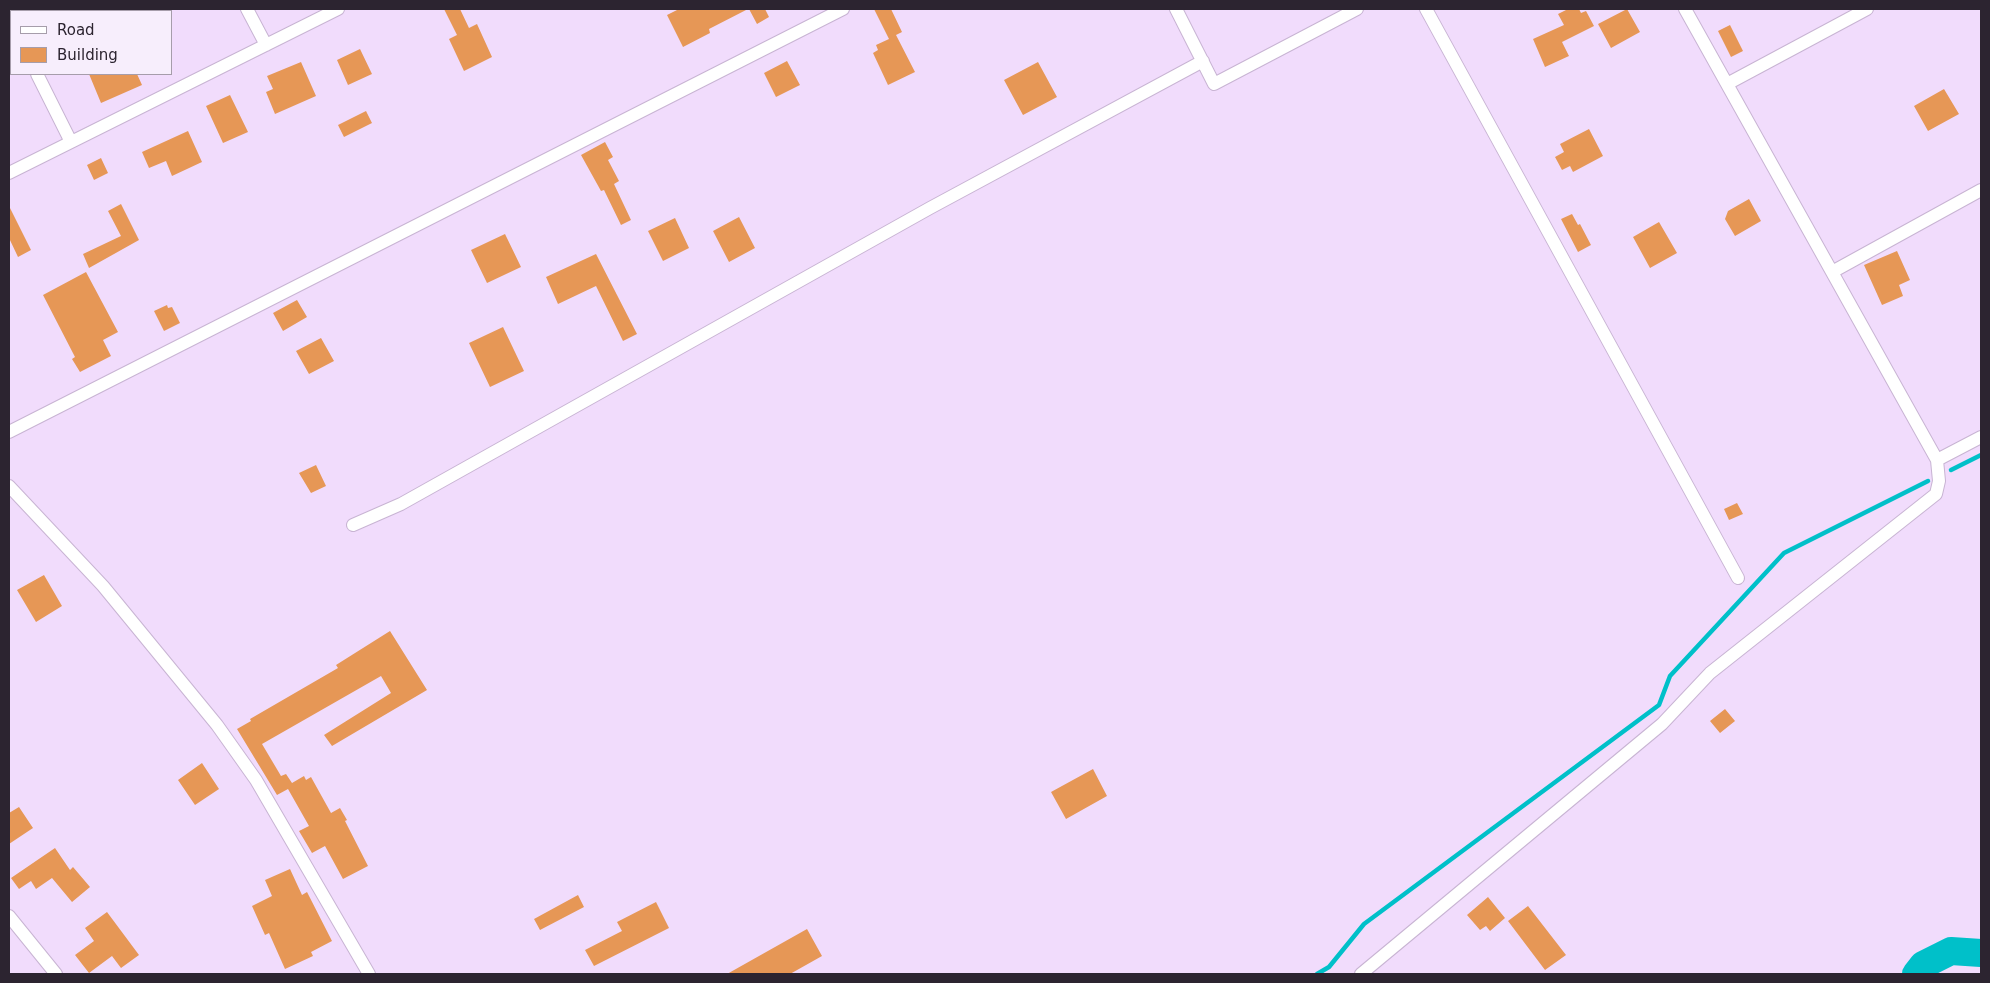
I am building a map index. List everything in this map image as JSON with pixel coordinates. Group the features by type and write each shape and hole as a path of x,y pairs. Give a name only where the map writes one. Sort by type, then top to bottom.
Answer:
{"street":[{"path":"247,9 266,45"},
{"path":"9,173 338,9"},
{"path":"9,432 843,9"},
{"path":"1176,9 1214,84 1357,9"},
{"path":"1426,9 1738,578"},
{"path":"1361,974 1662,724 1710,673 1936,494 1939,481 1937,460 1685,9"},
{"path":"1727,84 1867,9"},
{"path":"352,525 401,504 930,208 1203,62"},
{"path":"38,75 72,142"},
{"path":"1832,272 1981,190"},
{"path":"1937,460 1981,437"},
{"path":"9,486 103,586 217,725 256,780 368,974"},
{"path":"9,916 56,974"}],"building":[{"path":"444,9 460,9 469,28 477,24 492,57 464,71 449,39 457,35"},
{"path":"679,9 748,9 709,29 710,33 683,47 667,15"},
{"path":"749,9 765,9 769,17 757,24"},
{"path":"874,9 891,9 902,32 896,35 915,72 888,85 873,53 878,50 876,45 889,39"},
{"path":"1568,9 1579,9 1581,13 1586,11 1594,26 1562,42 1569,56 1545,67 1533,39 1564,25 1558,14"},
{"path":"1627,9 1640,32 1611,48 1598,24"},
{"path":"1730,25 1743,51 1731,57 1718,31"},
{"path":"360,49 372,74 348,85 337,60"},
{"path":"787,61 800,85 776,97 764,73"},
{"path":"301,62 316,96 275,114 266,92 273,89 267,76"},
{"path":"1038,62 1057,97 1023,115 1004,80"},
{"path":"89,75 137,75 142,85 101,103"},
{"path":"1944,89 1959,114 1928,131 1914,106"},
{"path":"230,95 248,132 223,143 206,106"},
{"path":"366,111 372,123 344,137 338,125"},
{"path":"1589,129 1603,156 1573,172 1570,166 1562,170 1555,157 1564,152 1560,144"},
{"path":"188,131 202,162 172,176 166,161 149,168 142,152"},
{"path":"605,142 613,157 608,160 619,181 614,184 631,220 621,225 604,190 601,191 581,155"},
{"path":"101,158 108,173 94,180 87,165"},
{"path":"1749,199 1761,221 1735,236 1725,219 1728,211"},
{"path":"121,204 139,240 89,268 83,254 121,236 108,211"},
{"path":"9,206 31,250 18,257 9,238"},
{"path":"1572,214 1578,225 1580,224 1591,245 1578,252 1561,219"},
{"path":"739,217 755,248 729,262 713,231"},
{"path":"675,218 689,248 663,261 648,231"},
{"path":"1659,222 1677,253 1650,268 1633,237"},
{"path":"505,234 521,267 487,283 471,250"},
{"path":"1897,251 1910,280 1899,285 1903,296 1882,305 1864,265"},
{"path":"596,254 637,334 623,341 596,286 558,304 546,277"},
{"path":"86,272 118,332 103,340 111,356 80,372 72,359 75,357 43,295"},
{"path":"297,300 307,317 283,331 273,313"},
{"path":"167,305 168,308 172,307 180,323 164,331 154,311"},
{"path":"503,327 524,371 490,387 469,343"},
{"path":"321,338 334,361 309,374 296,351"},
{"path":"316,465 326,486 311,493 299,473"},
{"path":"1737,503 1743,514 1729,520 1724,509"},
{"path":"44,575 62,606 36,622 17,590"},
{"path":"390,631 427,690 332,746 324,735 391,693 381,676 262,744 281,776 286,774 292,783 304,776 306,780 311,777 331,813 340,808 368,866 343,879 325,846 312,853 299,831 309,826 288,789 277,795 237,729 251,721 250,719 338,668 336,665"},
{"path":"1725,709 1735,721 1720,733 1710,721"},
{"path":"202,763 219,789 195,805 178,780"},
{"path":"1093,769 1107,796 1066,819 1051,792"},
{"path":"19,807 33,828 9,844 9,813"},
{"path":"55,848 70,870 73,867 90,887 72,902 52,878 36,889 31,881 19,889 11,878"},
{"path":"290,869 302,895 307,892 332,941 311,952 313,956 285,969 269,933 265,935 252,906 272,896 265,880"},
{"path":"578,895 584,907 540,930 534,919"},
{"path":"1488,897 1505,918 1490,931 1486,926 1480,930 1467,915"},
{"path":"656,902 669,928 594,966 585,950 622,931 617,922"},
{"path":"1528,906 1566,955 1545,970 1508,921"},
{"path":"107,912 139,955 121,968 112,956 89,973 75,955 94,941 85,928"},
{"path":"807,929 822,956 790,974 727,974"}],"waterway":[{"path":"1951,470 1981,455"},
{"path":"1317,974 1329,967 1364,924 1659,705 1670,676 1784,553 1928,481"},
{"path":"1916,974 1923,965 1951,951 1981,953"}]}
